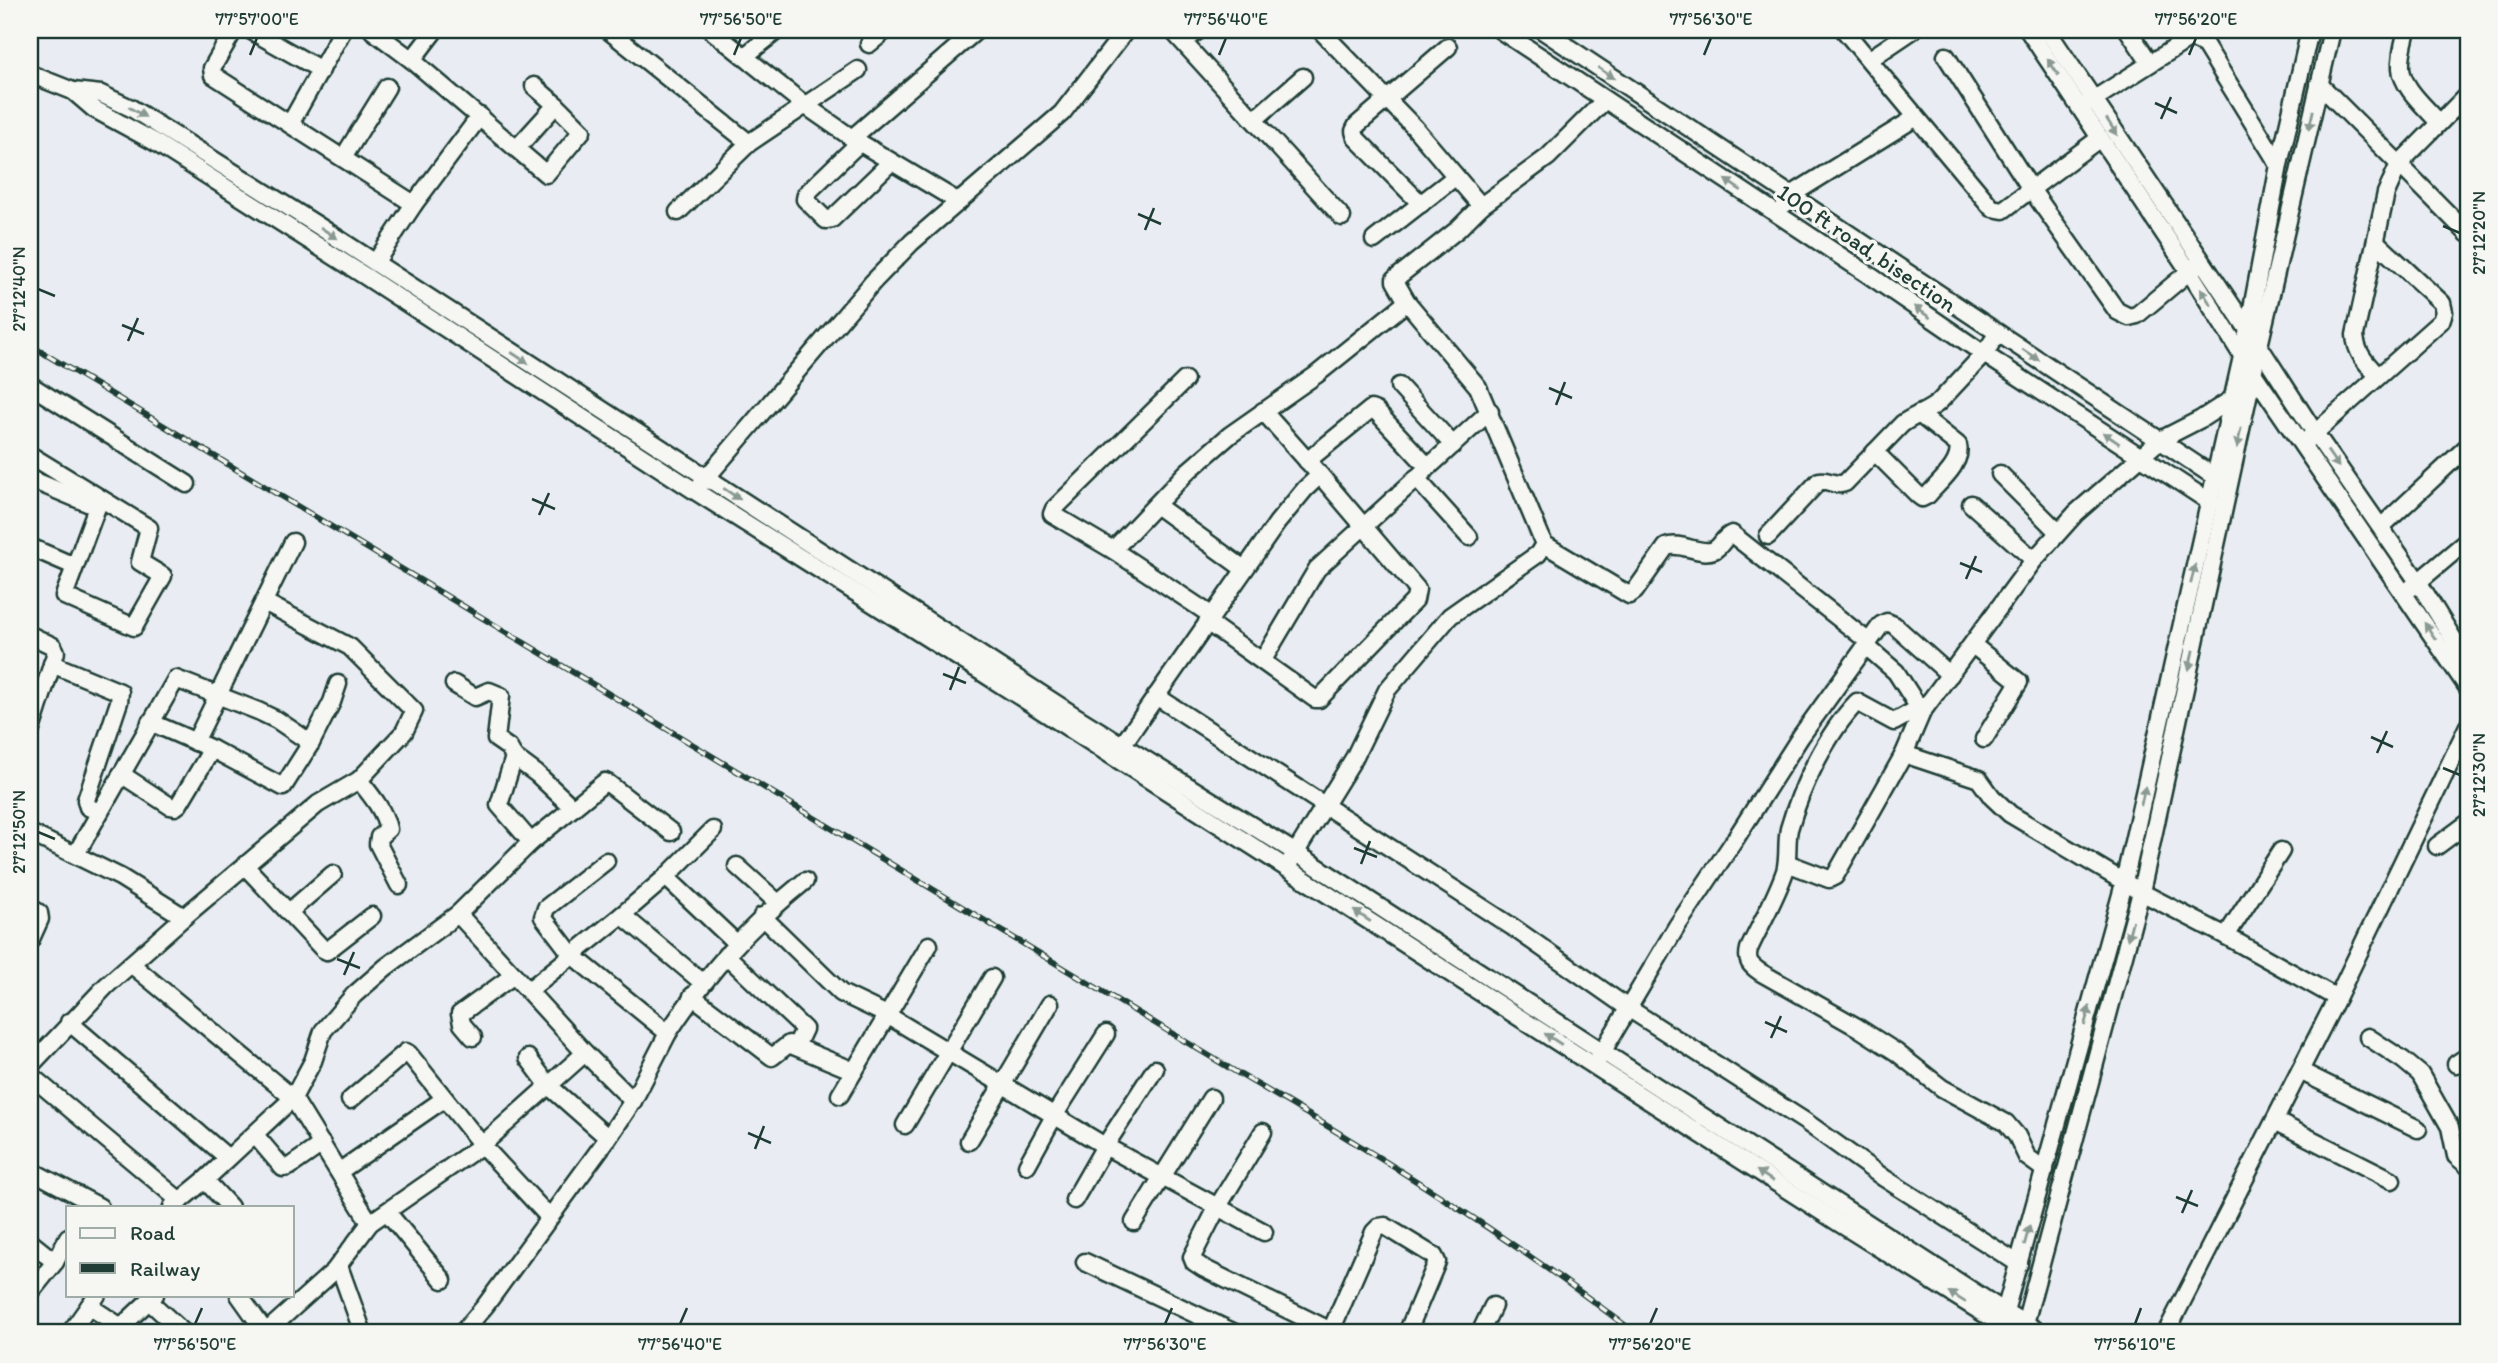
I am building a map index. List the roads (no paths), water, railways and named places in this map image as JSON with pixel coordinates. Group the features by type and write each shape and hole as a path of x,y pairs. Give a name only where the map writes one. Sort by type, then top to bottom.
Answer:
{"street":[{"path":"234,30 212,68 213,75 414,204"},
{"path":"250,30 321,69"},
{"path":"289,124 343,30"},
{"path":"372,30 480,116 543,173 548,173 582,131 534,86"},
{"path":"412,60 435,30"},
{"path":"608,30 749,143"},
{"path":"711,30 746,55 806,106 856,141 959,202"},
{"path":"746,55 778,30"},
{"path":"869,44 886,30"},
{"path":"890,163 832,219 826,220 805,199 806,194 856,141 977,30"},
{"path":"695,491 873,282 912,242 1062,113 1126,30"},
{"path":"1199,30 1178,35 1342,217"},
{"path":"1320,30 1415,127 1481,206"},
{"name":"100 ft road, bisection","path":"1500,30 2210,502"},
{"path":"1844,30 1992,208 2003,210 2100,138"},
{"path":"1870,59 1913,30"},
{"path":"2028,30 2100,138 2195,266 2248,330 2418,583 2468,663"},
{"path":"2047,30 2094,99 2195,266 2253,373 2468,688"},
{"path":"2128,30 2150,63"},
{"path":"2021,1330 2140,892 2240,400 2242,355 2278,165 2311,30"},
{"path":"2003,1319 2123,881 2215,477 2240,400 2253,373 2332,30"},
{"path":"2407,30 2401,57 2401,72 2408,85 2439,122"},
{"path":"1532,51 1550,31 1791,196 2215,477"},
{"path":"2080,108 2189,39 2202,35 2278,165"},
{"path":"1421,204 1356,138 1354,131 1357,125 1448,47"},
{"path":"1946,56 2031,189 2117,311 2123,315 2137,315 2195,266"},
{"path":"678,212 749,143 858,70"},
{"path":"30,74 73,91 94,108 357,261 695,491 845,576"},
{"path":"1254,120 1303,77"},
{"path":"2319,84 2468,234"},
{"path":"343,158 387,87"},
{"path":"2378,376 2355,346 2355,335 2386,192 2399,164 2468,94"},
{"path":"1605,100 1548,157 1481,206 1457,230 1395,279 1407,302 1478,387 1544,544 1629,595 1635,591 1666,547 1673,544 1714,550 1731,534 1867,644 1896,672 1924,706"},
{"path":"517,148 556,105"},
{"path":"375,263 414,204 480,116"},
{"path":"1777,214 1791,196 1916,118"},
{"path":"1374,240 1455,177"},
{"path":"2302,444 2441,321 2444,312 2442,303 2376,242"},
{"path":"357,261 375,263 708,478 845,576 1118,751 1286,868 1598,1059 2003,1319 2021,1330 2041,1333"},
{"path":"1113,550 1213,450 1316,375 1407,302"},
{"path":"1768,536 1819,481 1846,483 1902,424 1931,410 1984,354 1998,333"},
{"path":"1185,380 1052,512 1054,516 1113,550 1209,618 1313,699 1319,699 1415,600 1417,589 1263,411"},
{"path":"30,385 187,484"},
{"path":"1399,386 1453,445"},
{"path":"1787,863 1829,879 1835,876 1904,754 1924,706 1950,676 2057,532 2160,440 2240,400"},
{"path":"1307,461 1371,409 1376,411 1469,537"},
{"path":"1263,660 1317,569 1490,411"},
{"path":"1875,452 1918,495 1922,498 1928,495 1958,459 1959,448 1919,414"},
{"path":"2381,527 2468,446"},
{"path":"30,455 98,503"},
{"path":"2000,474 2057,532"},
{"path":"1118,751 1290,505 1320,475"},
{"path":"30,479 98,503 147,525 149,531 140,563 162,573 163,578 137,625 132,627 66,598 74,566 98,503"},
{"path":"1971,504 2034,560"},
{"path":"1156,505 1244,569"},
{"path":"2404,593 2468,540"},
{"path":"195,742 293,542"},
{"path":"1286,868 1354,758 1387,690 1450,616 1538,554 1544,544"},
{"path":"30,547 74,566"},
{"path":"30,1066 69,1022 131,964 318,804 359,780 404,732 414,711 349,647 264,602"},
{"path":"1598,1059 1677,926 1801,736 1881,625 1891,623 1950,676"},
{"path":"30,635 55,648 30,733"},
{"path":"1973,645 2019,682 1984,739"},
{"path":"52,664 116,688 120,692 86,800 88,807 99,812"},
{"path":"76,854 176,679 277,720 311,743"},
{"path":"150,722 212,749 283,787 311,743 338,684"},
{"path":"454,684 475,697 489,691 501,696 496,739 510,748 514,757 537,774 573,808"},
{"path":"1156,696 1511,926 1628,1008 1806,1122 1896,1185 2019,1264"},
{"path":"1924,706 1894,722 1861,702 1855,704 1827,742 1803,792 1788,832 1787,863 1747,958 1750,965 1877,1039 1942,1088 2006,1123 2017,1136 2027,1157 2045,1170"},
{"path":"2166,1333 2337,998 2468,726"},
{"path":"121,774 175,807 212,749"},
{"path":"1118,751 1296,853 1598,1059"},
{"path":"1904,754 1979,779 1992,797 2010,814 2140,892 2337,998"},
{"path":"514,757 499,805 531,842"},
{"path":"359,780 384,817 387,829 379,837 378,844 400,885"},
{"path":"30,1075 176,1204 293,1098 309,1070 323,1031 354,995 386,967 458,914 531,842 605,782 671,832"},
{"path":"2437,846 2468,823"},
{"path":"529,990 666,877 713,830"},
{"path":"30,833 120,877 184,917"},
{"path":"2226,936 2281,851"},
{"path":"606,861 546,908 543,917 572,955 668,1033"},
{"path":"737,866 778,903"},
{"path":"246,867 327,951 372,916"},
{"path":"289,912 333,874"},
{"path":"666,877 804,1029 796,1046"},
{"path":"462,1333 485,1306 634,1101 668,1033 697,989 762,916 805,881"},
{"path":"30,907 39,913 40,919 30,941"},
{"path":"458,914 585,1053 634,1101"},
{"path":"622,915 697,989 772,1057 787,1044 854,1071"},
{"path":"762,916 841,993 887,1015 1105,1146 1264,1232"},
{"path":"840,1095 929,945"},
{"path":"131,964 293,1098 370,1223"},
{"path":"473,1037 462,1024 460,1014 514,975"},
{"path":"905,1125 992,978"},
{"path":"969,1140 1050,1004"},
{"path":"69,1022 228,1158"},
{"path":"1027,1166 1054,1116 1106,1034"},
{"path":"2368,1037 2420,1074 2450,1127 2456,1156 2468,1166"},
{"path":"350,1100 406,1052 482,1145 549,1217"},
{"path":"240,1296 266,1333 339,1266 370,1223 482,1145 585,1053"},
{"path":"528,1058 549,1086 608,1138"},
{"path":"1074,1200 1155,1069"},
{"path":"2300,1071 2418,1129"},
{"path":"1134,1222 1210,1098"},
{"path":"340,1171 444,1099"},
{"path":"2275,1121 2392,1180"},
{"path":"1263,1132 1192,1253 1194,1262 1331,1332 1374,1233 1379,1227 1385,1226 1434,1256 1437,1262 1407,1333"},
{"path":"255,1135 283,1168 289,1167 322,1144"},
{"path":"30,1170 90,1205"},
{"path":"205,1180 229,1206"},
{"path":"388,1213 443,1280"},
{"path":"30,1293 55,1262 66,1241"},
{"path":"30,1242 55,1262"},
{"path":"1085,1262 1235,1333"},
{"path":"339,1266 363,1333"},
{"path":"70,1333 93,1301 122,1326 152,1298 184,1333"},
{"path":"1480,1333 1493,1306"}],"railway":[{"path":"30,345 1342,1135 1540,1263 1635,1333"}]}
